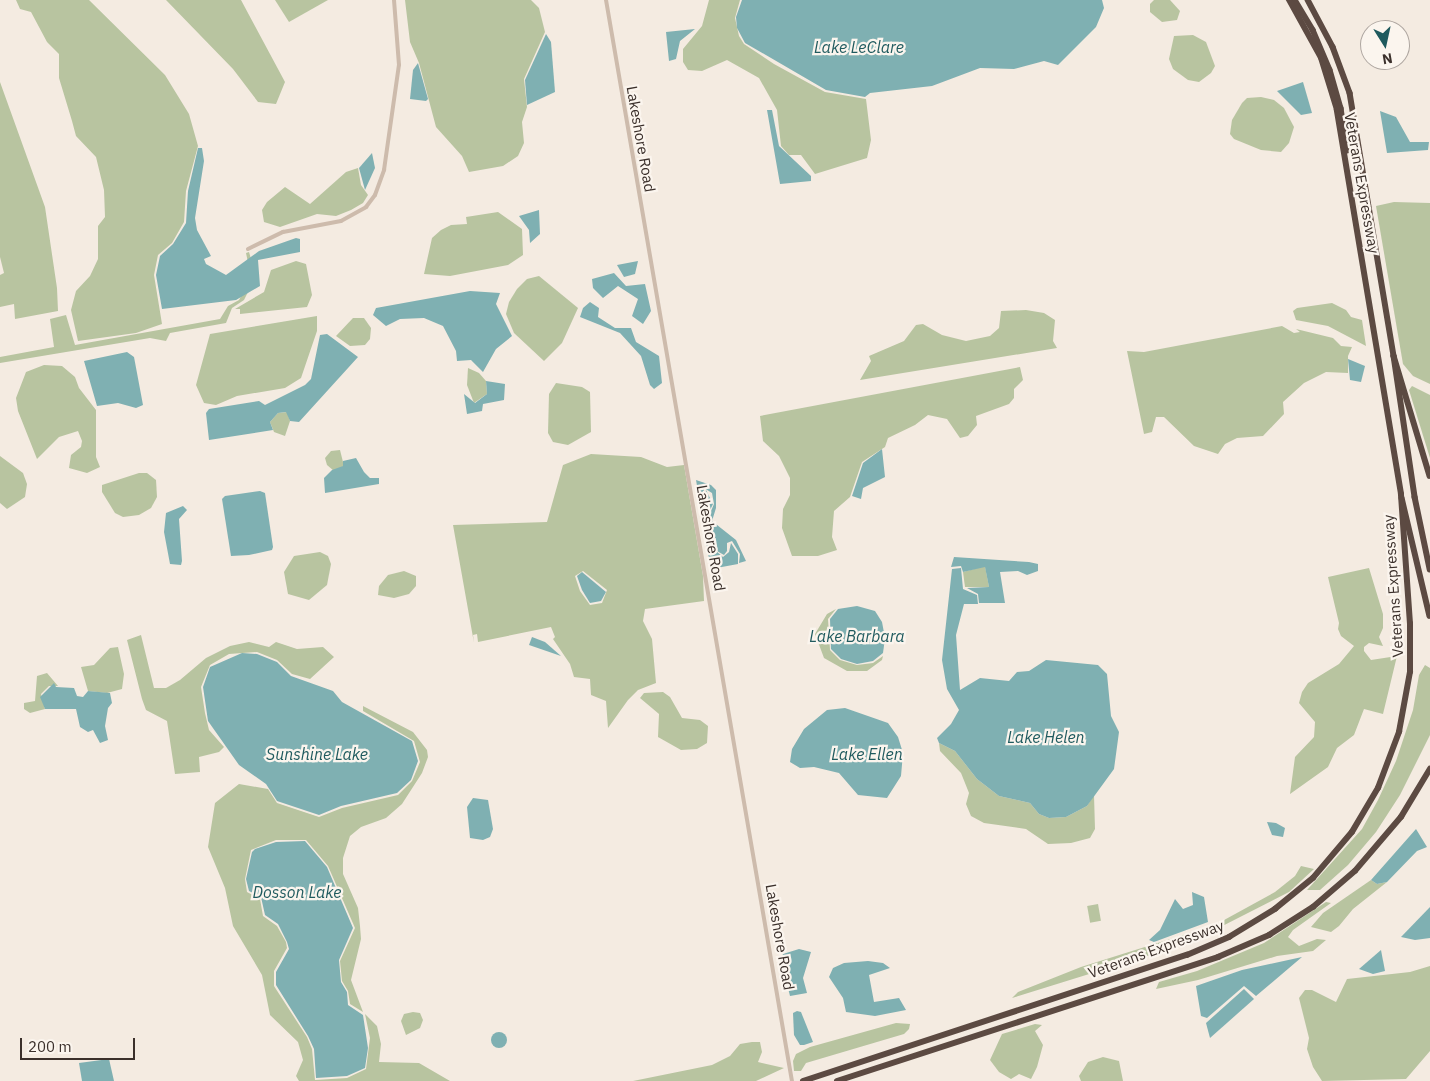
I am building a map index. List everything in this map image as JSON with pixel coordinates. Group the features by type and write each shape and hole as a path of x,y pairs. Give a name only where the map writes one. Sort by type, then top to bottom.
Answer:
{"highway":[{"name":"Veterans Expressway","path":"806,1080 1199,950 1265,916 1313,878 1344,843 1371,802 1390,760 1403,718 1411,640 1401,494 1337,110 1323,64 1289,0"},
{"path":"1295,0 1320,43 1335,83 1346,136 1346,158"},
{"name":"Veterans Expressway","path":"1308,0 1325,28 1345,77 1362,157 1394,356 1430,476"},
{"path":"1394,356 1415,497 1430,568"},
{"path":"1401,494 1430,616"},
{"name":"Veterans Expressway","path":"837,1081 1218,957 1269,935 1314,907 1355,871 1401,817 1430,769"}],"street":[{"path":"248,250 283,232 341,221 366,206 375,195 382,176 399,65 394,0"},
{"name":"Lakeshore Road","path":"606,0 792,1081"}],"green space":[{"path":"16,0 89,0 165,75 189,114 198,146 186,191 184,222 172,243 158,255 154,275 162,324 136,333 78,341 71,310 76,291 90,276 98,259 98,226 105,217 104,190 96,157 76,136 59,78 59,54 47,42 31,12 20,9"},
{"path":"166,0 241,0 285,82 276,104 258,102 233,69"},
{"path":"275,0 328,0 289,22"},
{"path":"405,0 531,0 539,8 545,32 524,79 527,107 522,122 524,143 518,156 503,166 469,172 462,156 436,127 419,63 410,42"},
{"path":"709,0 740,0 735,18 739,36 744,44 774,64 825,92 866,99 871,140 867,158 815,174 801,155 789,155 781,146 777,110 759,78 727,60 702,71 688,70 683,62 683,49 702,26"},
{"path":"1154,0 1170,0 1180,11 1177,20 1162,22 1150,12 1150,4"},
{"path":"1193,35 1206,42 1215,66 1211,73 1199,82 1188,80 1173,69 1169,59 1174,36"},
{"path":"0,82 45,207 57,288 58,311 15,319 14,304 0,307 0,275 4,273 0,257"},
{"path":"1261,97 1274,100 1284,108 1294,127 1289,143 1281,152 1261,150 1234,139 1230,134 1232,120 1242,103 1247,98"},
{"path":"358,168 361,185 368,195 363,203 351,210 336,216 317,214 280,227 264,222 262,210 267,202 285,187 310,204 346,172"},
{"path":"1394,202 1430,203 1430,384 1413,376 1403,364 1376,206"},
{"path":"498,212 522,229 523,255 508,265 450,276 424,274 432,238 441,230 451,225 467,224 466,217"},
{"path":"249,252 256,276 244,300 232,308 226,323 170,333 166,341 150,338 0,363 0,357 54,347 50,319 66,315 75,345 220,319 228,306 239,300 251,277 246,253"},
{"path":"296,261 306,264 312,295 307,307 240,314 240,309 235,309 264,292 271,270"},
{"path":"539,276 578,308 562,343 544,361 514,333 506,314 509,302 517,289 527,279"},
{"path":"1332,303 1346,310 1351,317 1362,320 1366,346 1328,326 1296,320 1293,311 1297,308"},
{"path":"1026,310 1044,313 1055,320 1053,341 1057,348 860,380 871,361 869,356 904,341 916,325 923,324 942,335 966,341 990,336 999,328 1001,311"},
{"path":"317,316 317,331 301,378 285,388 237,396 216,405 204,403 196,385 210,334"},
{"path":"353,318 364,318 371,328 370,339 365,345 350,346 336,336"},
{"path":"1282,326 1294,333 1300,332 1296,329 1333,338 1341,346 1352,347 1348,356 1348,373 1326,372 1304,383 1283,402 1284,414 1263,436 1237,438 1225,444 1218,454 1194,446 1164,417 1156,417 1152,432 1144,434 1127,351 1144,352"},
{"path":"44,365 62,366 75,377 79,388 96,410 96,457 100,467 87,473 69,468 71,455 81,447 82,441 78,431 59,437 37,459 18,411 16,398 26,372"},
{"path":"1020,367 1023,380 1014,389 1014,398 1009,404 976,416 977,425 968,436 960,438 947,419 928,415 915,425 888,438 885,447 862,462 850,497 834,511 832,537 837,550 818,556 792,556 782,528 783,509 790,495 790,478 779,456 763,441 760,416"},
{"path":"468,368 479,373 486,381 487,394 474,403 467,385"},
{"path":"556,383 582,387 590,392 591,432 568,445 553,442 548,433 549,394"},
{"path":"1412,386 1430,395 1430,458 1409,390"},
{"path":"287,412 290,421 285,436 274,432 270,422 278,413"},
{"path":"340,450 344,466 334,471 327,465 325,458 331,451"},
{"path":"591,454 641,457 667,467 684,465 703,576 704,601 645,609 643,621 652,639 656,683 638,690 628,700 608,728 606,701 591,695 590,679 574,677 570,664 553,639 555,637 551,627 478,642 477,634 473,635 474,643 453,525 547,522 563,465","holes":["583,571 607,590 602,603 590,605 580,591 575,576"]},
{"path":"0,456 23,473 27,484 25,497 7,509 0,503"},
{"path":"139,473 147,473 156,480 157,497 151,508 139,515 123,517 115,513 102,492 102,485"},
{"path":"320,552 328,556 331,564 327,585 309,600 288,594 284,572 294,556"},
{"path":"985,566 989,587 965,587 963,572"},
{"path":"1369,568 1383,614 1383,628 1379,637 1383,646 1369,643 1364,647 1364,651 1371,660 1397,656 1383,714 1364,709 1354,735 1337,748 1328,767 1290,794 1295,757 1314,737 1315,722 1299,703 1302,692 1308,683 1339,664 1354,646 1341,636 1338,629 1339,623 1328,577"},
{"path":"404,571 416,576 416,586 409,594 394,598 378,595 379,586 388,575"},
{"path":"836,609 828,619 830,650 840,660 857,665 873,663 883,656 882,660 867,671 847,671 824,658 815,634 827,614"},
{"path":"141,635 154,688 166,688 180,680 206,658 230,646 249,642 269,647 276,642 297,649 323,647 334,657 310,679 292,674 277,660 257,652 229,654 210,665 201,687 205,713 209,730 224,747 219,752 199,757 200,772 175,774 167,721 146,710 127,640"},
{"path":"118,647 124,674 122,689 107,693 88,691 81,667 94,665 110,648"},
{"path":"1425,665 1430,668 1430,735 1400,795 1376,832 1348,865 1320,890 1307,890 1362,829 1378,800 1396,761 1413,710 1419,675"},
{"path":"47,673 58,686 49,686 41,694 45,709 30,713 24,709 24,703 35,701 37,676"},
{"path":"663,692 670,697 682,718 700,720 708,726 707,743 697,749 681,750 658,737 659,714 640,698 644,693"},
{"path":"363,706 413,732 427,750 428,757 422,773 402,804 386,818 361,827 350,836 343,858 343,874 358,908 361,939 351,980 363,1012 350,1004 348,991 342,981 340,961 355,928 328,866 306,840 276,840 251,850 245,879 247,892 260,899 263,916 277,926 286,942 287,948 274,971 274,986 307,1037 312,1049 315,1080 347,1078 366,1069 370,1038 365,1014 377,1026 381,1044 379,1062 419,1063 450,1081 299,1081 296,1076 303,1060 298,1042 270,1015 262,975 233,926 225,888 208,847 215,803 239,784 268,789 277,803 319,817 342,808 398,795 412,781 420,762 414,741 363,711"},
{"path":"939,743 955,751 977,779 999,796 1030,803 1039,814 1049,818 1066,817 1087,806 1094,795 1095,829 1090,838 1071,843 1048,844 1026,829 984,823 971,816 966,804 969,793 961,773 940,751"},
{"path":"1301,866 1314,869 1289,892 1189,943 1012,998 1018,992 1081,967 1215,925 1275,892 1295,876"},
{"path":"1371,880 1377,884 1387,882 1353,909 1339,926 1331,932 1311,927 1323,913"},
{"path":"1326,902 1331,903 1293,930 1288,937 1299,946 1317,939 1326,940 1313,951 1277,956 1198,980 1156,989 1159,982 1197,971 1264,943"},
{"path":"1098,904 1101,921 1090,923 1087,906"},
{"path":"1430,966 1430,1051 1406,1079 1322,1081 1313,1067 1307,1049 1309,1038 1299,998 1305,990 1312,990 1336,1002 1347,979 1410,972"},
{"path":"420,1013 423,1020 420,1028 406,1035 401,1021 404,1014"},
{"path":"896,1023 910,1024 909,1029 904,1034 806,1063 801,1071 794,1071 793,1061 796,1054 810,1047"},
{"path":"1035,1024 1042,1025 1035,1031 1043,1045 1037,1067 1031,1079 1019,1074 1011,1079 999,1072 990,1060 1002,1034"},
{"path":"760,1042 762,1052 758,1062 784,1068 756,1081 633,1081 712,1065 730,1056 740,1044"},
{"path":"1103,1057 1119,1061 1123,1081 1081,1081 1079,1076 1088,1062"}],"water":[{"name":"Lake LeClare","path":"742,0 1102,0 1104,8 1096,27 1058,65 1044,61 1014,69 980,68 932,86 870,93 865,97 826,90 745,43 737,28 736,17"},
{"path":"695,29 680,41 676,59 669,61 666,32"},
{"path":"546,34 551,42 555,92 527,105 525,80"},
{"path":"418,63 428,99 426,101 410,99 413,70"},
{"path":"1303,82 1312,113 1301,115 1277,91"},
{"path":"767,110 772,110 779,146 811,176 811,181 780,184"},
{"path":"1380,111 1396,117 1410,142 1429,142 1428,150 1387,153"},
{"path":"198,148 202,148 204,161 195,218 197,230 211,256 204,259 206,264 226,275 259,251 296,238 300,239 300,252 258,260 260,286 236,300 162,309 156,275 160,256 173,244 186,223 188,191"},
{"path":"372,153 375,168 365,190 359,168"},
{"path":"539,210 540,234 530,243 529,230 519,216"},
{"path":"638,261 635,274 624,277 617,265"},
{"path":"614,273 626,286 645,284 651,311 643,324 632,316 638,299 618,286 603,298 593,288 592,279"},
{"path":"470,291 500,293 496,304 512,336 496,349 483,372 471,360 457,361 456,351 443,326 424,318 400,319 386,326 373,315 376,308"},
{"path":"590,302 599,308 598,317 615,328 631,328 636,342 659,356 662,383 654,389 650,385 641,356 620,333 580,317 583,308"},
{"path":"327,334 358,357 299,422 290,421 286,412 278,413 270,422 273,430 209,440 206,413 209,409 259,401 265,405 305,385 311,379 320,335"},
{"path":"127,352 134,357 143,405 136,408 118,403 97,406 84,361"},
{"path":"1348,359 1365,366 1361,382 1350,380"},
{"path":"486,381 505,384 504,400 483,404 482,411 467,414 464,394 475,403 487,394"},
{"path":"882,449 885,477 863,488 861,499 852,496 863,463"},
{"path":"356,458 370,478 379,478 379,484 325,493 324,478 332,470 343,466 343,461"},
{"path":"696,480 711,485 716,490 716,508 712,521 736,540 746,561 739,563 740,554 732,541 727,543 727,551 724,555 717,551 714,538 711,542 708,532 709,516 714,504 712,493 704,488 703,519"},
{"path":"706,490 713,504 707,516 708,539 711,543 713,541 716,551 723,557 729,552 731,543 738,554 738,564 711,569 702,521"},
{"path":"260,491 265,493 272,550 249,555 231,556 222,499 225,496"},
{"path":"183,506 187,510 179,519 182,561 181,565 170,564 164,532 166,513"},
{"path":"954,557 1029,562 1038,564 1038,571 1027,575 1018,571 1000,572 1005,603 979,603 978,594 967,588 989,587 985,567 963,572 961,566 951,567"},
{"name":"Lake Helen","path":"961,568 963,589 977,595 978,604 964,604 956,635 960,690 980,678 1009,681 1017,672 1029,671 1046,660 1098,665 1107,674 1111,716 1119,732 1114,769 1087,806 1066,817 1049,818 1039,814 1030,803 999,796 977,779 955,751 939,743 937,738 951,724 959,710 947,689 942,660 952,569"},
{"path":"582,572 606,592 601,601 590,603 582,590 577,576"},
{"name":"Lake Barbara","path":"857,606 875,611 882,622 885,638 883,653 873,661 857,664 841,659 831,649 830,619 838,609"},
{"path":"532,637 545,642 561,656 529,645"},
{"name":"Sunshine Lake","path":"242,653 257,654 277,662 291,676 333,691 342,702 412,741 418,761 411,780 397,793 341,806 319,815 277,801 266,784 239,765 208,721 203,687 210,667"},
{"path":"54,683 56,687 74,688 77,696 83,697 88,691 110,693 112,703 108,708 105,726 108,740 100,743 93,730 88,732 80,727 76,709 45,709 40,697"},
{"name":"Lake Ellen","path":"845,708 888,723 898,737 903,753 901,776 887,798 858,795 839,773 814,767 800,768 790,762 792,749 804,729 827,710"},
{"path":"473,798 488,800 493,829 490,837 483,840 470,838 467,807"},
{"path":"1267,822 1276,823 1285,828 1283,837 1272,835"},
{"path":"1416,829 1427,847 1417,851 1387,882 1377,884 1371,880"},
{"name":"Dosson Lake","path":"305,841 327,867 353,928 339,960 341,982 347,992 348,1005 363,1015 368,1048 365,1068 347,1076 316,1078 314,1049 276,985 276,972 289,949 287,942 278,924 265,915 261,897 249,891 246,879 252,852 255,849 276,842"},
{"path":"1192,892 1204,897 1208,922 1154,942 1149,940 1160,930 1175,899 1183,909 1193,905"},
{"path":"1430,907 1430,938 1415,940 1401,937"},
{"path":"799,949 811,952 803,978 807,993 790,996 781,960 783,954"},
{"path":"1381,950 1385,971 1373,974 1359,969"},
{"path":"1302,957 1256,996 1244,986 1207,1018 1201,1016 1196,986 1242,970"},
{"path":"868,961 883,963 890,968 869,975 874,1002 899,998 906,1010 875,1016 846,1012 843,998 829,977 833,968 844,963"},
{"path":"1244,989 1254,999 1210,1038 1206,1023"},
{"path":"801,1012 813,1042 800,1045 794,1035 793,1013"},
{"path":"499,1032 505,1034 507,1040 505,1046 499,1048 493,1046 491,1040 493,1034"},
{"path":"109,1059 114,1081 82,1081 79,1063"}]}
